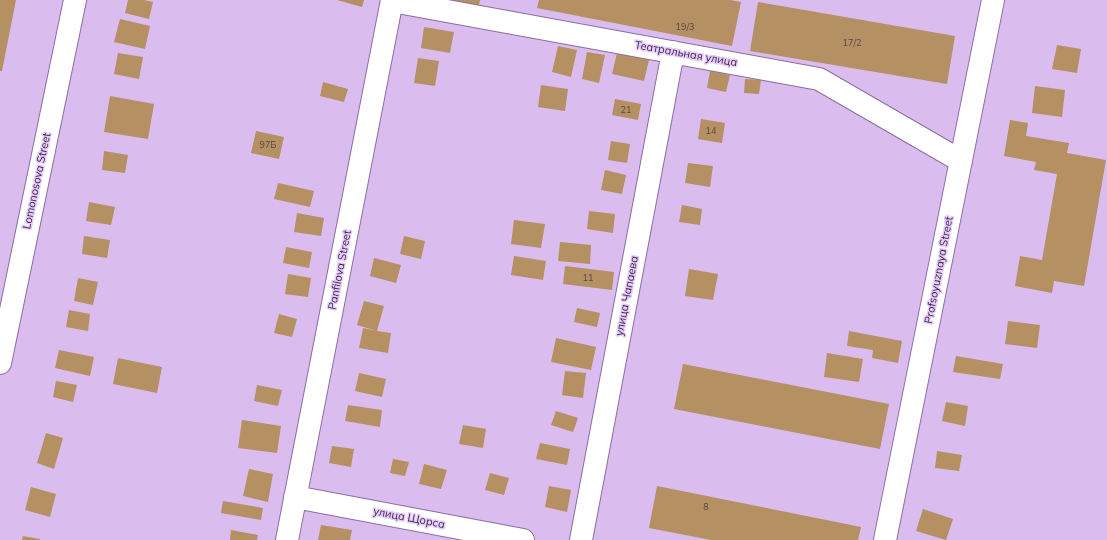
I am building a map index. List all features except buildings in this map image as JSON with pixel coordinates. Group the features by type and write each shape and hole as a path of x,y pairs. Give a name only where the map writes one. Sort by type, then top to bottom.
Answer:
{"street":[{"name":"Lomonosova Street","path":"0,363 75,0"},
{"name":"Profsoyuznaya Street","path":"885,540 993,0"},
{"name":"Театральная улица","path":"392,1 819,79 960,161"},
{"name":"Panfilova Street","path":"287,540 392,1"},
{"name":"улица Чапаева","path":"581,540 673,52"},
{"name":"улица Щорса","path":"296,497 523,540"}]}
